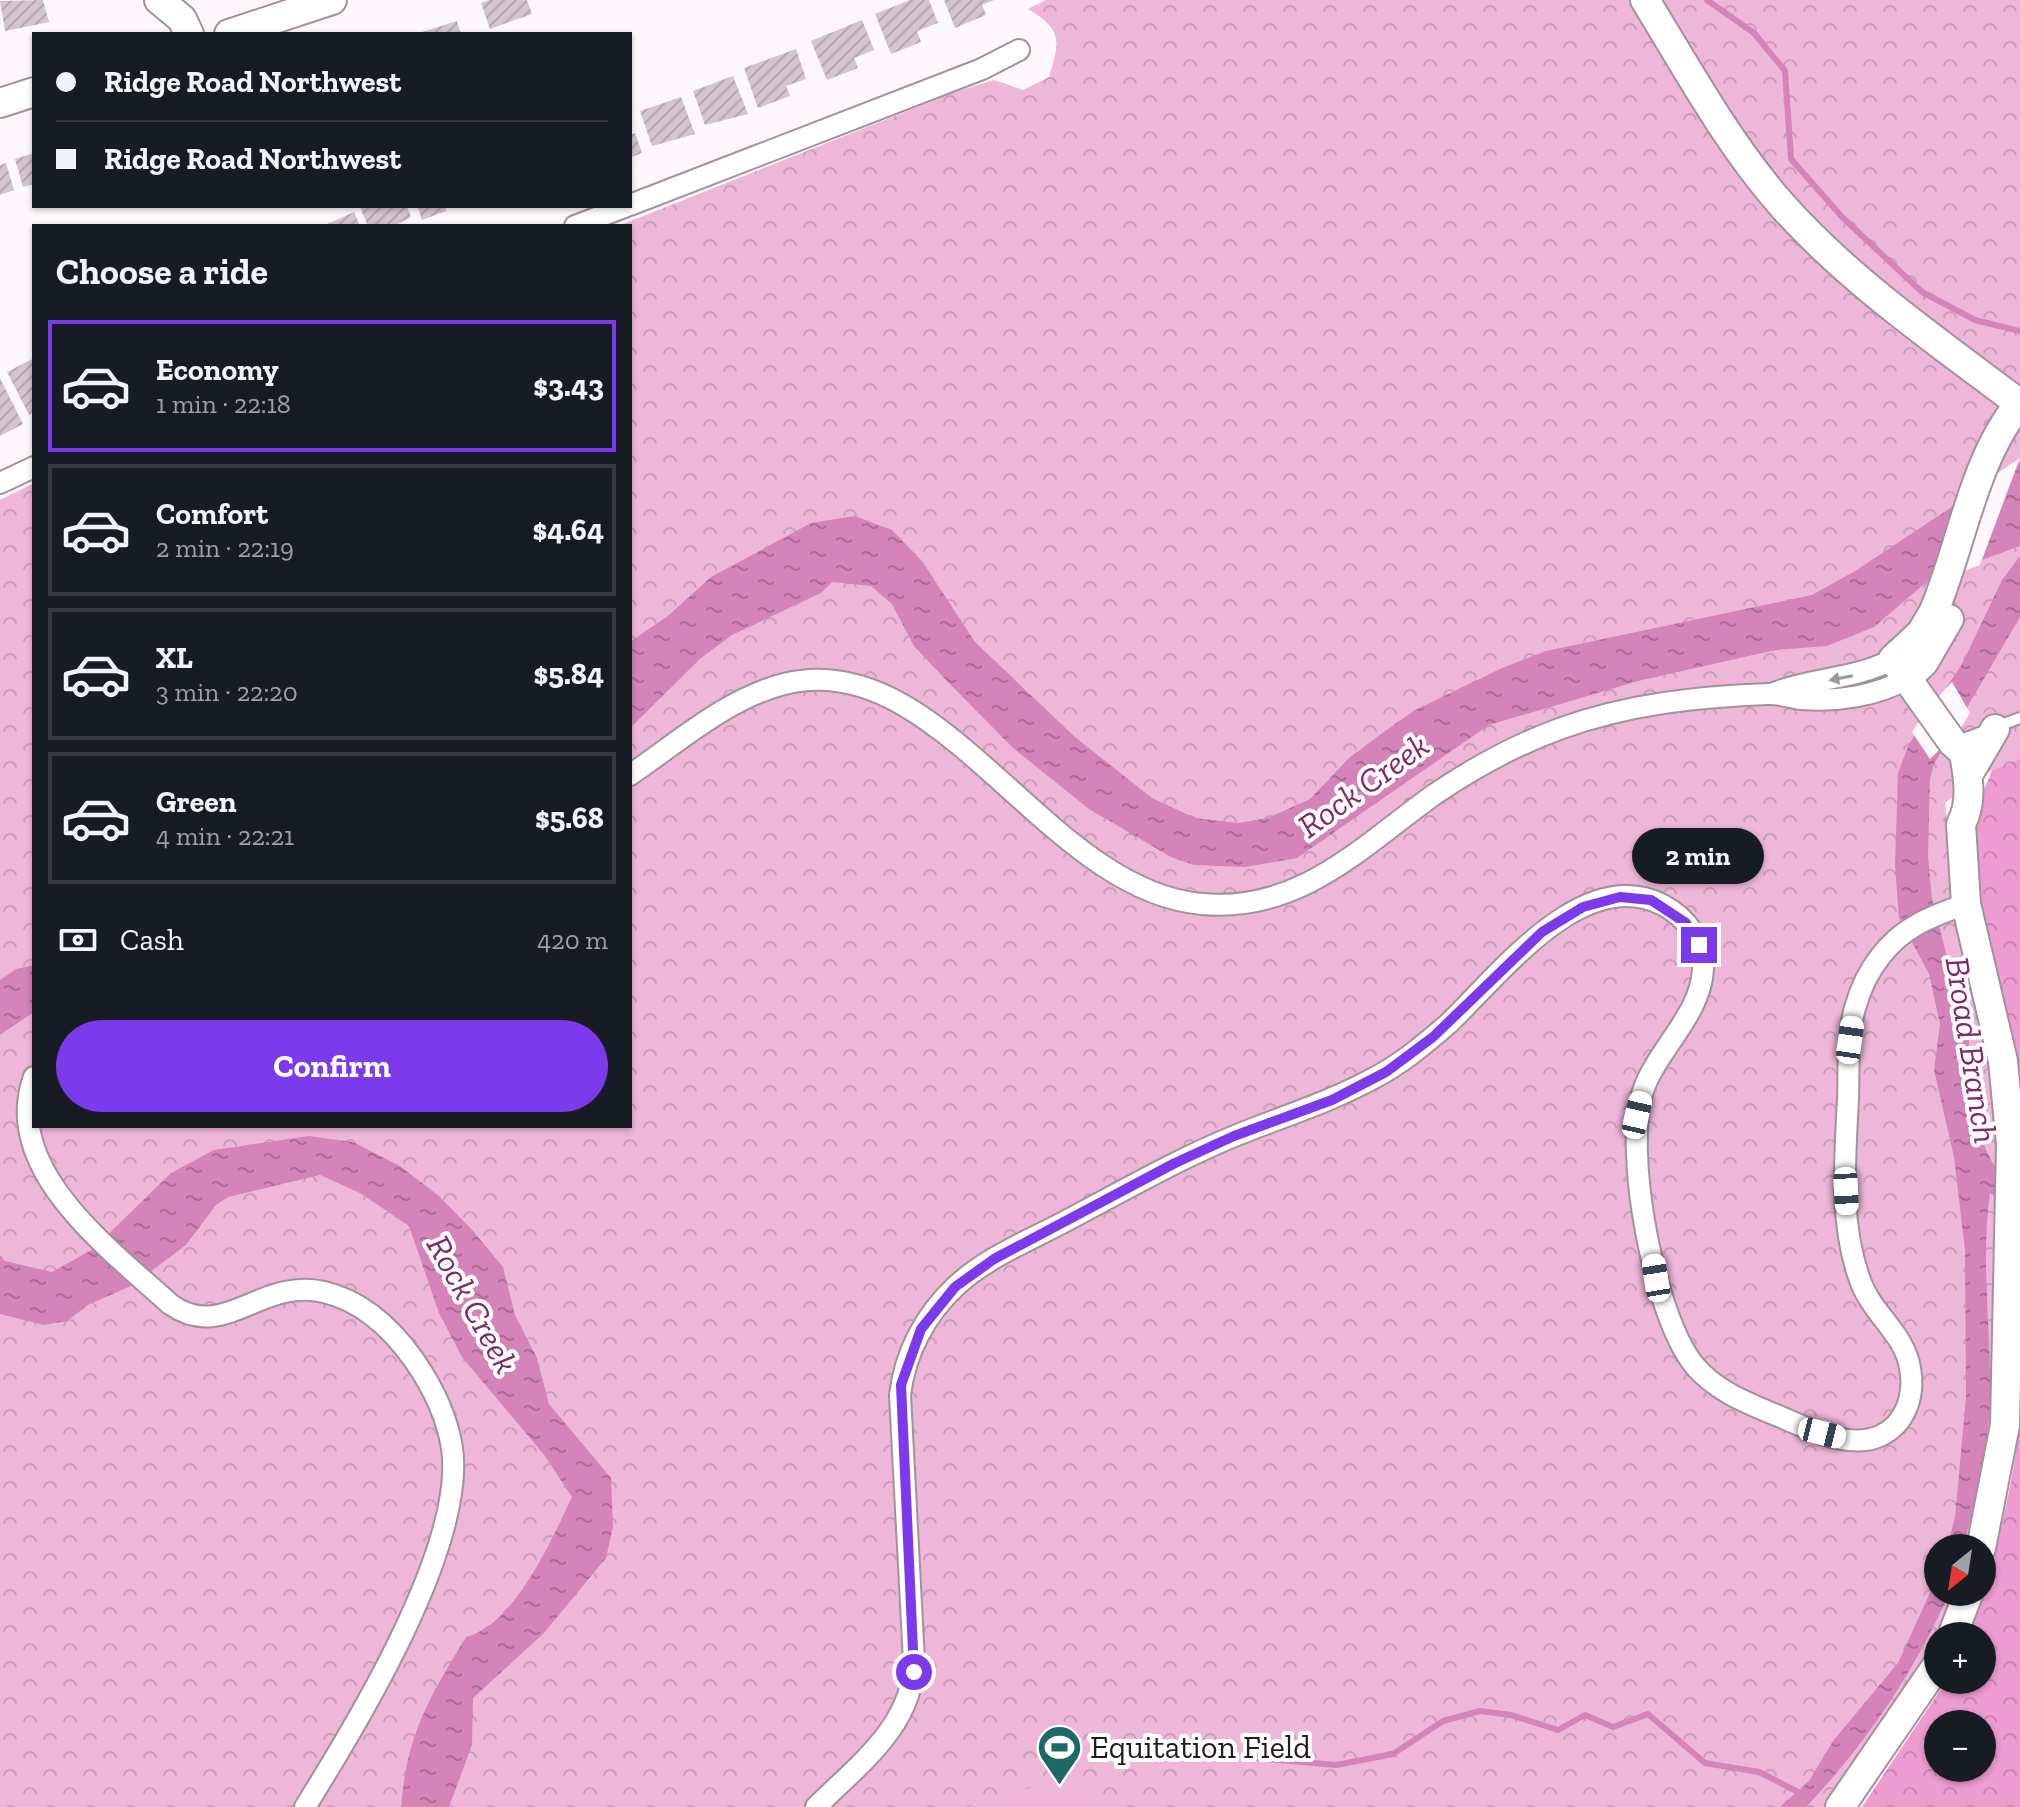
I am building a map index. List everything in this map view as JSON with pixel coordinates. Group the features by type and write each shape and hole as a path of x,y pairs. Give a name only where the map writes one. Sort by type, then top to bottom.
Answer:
{"main road":[{"path":"159,0 182,19 188,32"},
{"path":"235,32 332,0"},
{"path":"1645,0 1732,140 1807,232 1851,272 2020,403 1939,620 1900,669 1964,753 1968,775 1967,814 1961,824"},
{"path":"0,103 32,93"},
{"path":"1968,775 2007,724"},
{"path":"1952,741 1949,760 1954,812 1961,824 1966,904 2005,1073 2010,1220 2015,1265 2005,1425 1984,1534"},
{"path":"1840,1807 1924,1684"}],"street":[{"path":"632,203 982,69 1019,50"},
{"path":"580,224 620,208"},
{"path":"0,483 32,468"},
{"path":"632,774 740,702 768,689 804,681 855,686 897,702 942,732 1079,850 1114,875 1169,899 1203,905 1237,904 1277,897 1316,882 1354,858 1456,780 1542,736 1598,716 1658,702 1774,693 1797,684 1900,669"},
{"path":"816,1807 891,1732 910,1692 914,1661 900,1395 906,1365 916,1339 939,1304 980,1267 1175,1163 1234,1136 1332,1100 1386,1072 1433,1037 1542,932 1589,904 1630,897 1657,902 1686,923 1701,954 1701,986 1647,1081 1634,1135 1656,1278 1667,1317 1682,1347 1701,1372 1726,1392 1822,1433 1867,1440 1883,1435 1896,1425 1911,1395 1909,1364 1901,1343 1872,1305 1860,1282 1849,1235 1845,1172 1854,1012 1877,960 1904,932 1939,913 1966,904"},
{"path":"32,1083 23,1111 27,1152 40,1177 84,1225 170,1304 186,1314 206,1318 226,1315 283,1291 324,1292 351,1302 375,1318 408,1353 433,1390 452,1448 451,1498 435,1554 381,1676 305,1807"}],"lane":[{"path":"1952,741 2007,724"}],"green space":[{"path":"1046,0 2020,0 2020,759 1979,776 1945,803 1960,939 1998,1100 1995,1354 1989,1457 1970,1534 1924,1534 1924,1606 1951,1606 1944,1622 1924,1622 1924,1659 1827,1807 0,1807 0,500 32,484 32,1128 632,1128 632,224 623,224 958,91 994,80 1023,90 1049,77 1056,37 1048,23 1028,9"},
{"path":"2020,742 2020,1091 2014,1053 1976,894 1973,855 1977,816 1994,766 2001,754"},
{"path":"2020,1421 2020,1807 1862,1807 1924,1714 1924,1782 1996,1782 1996,1710 1927,1710 1938,1694 1996,1694 1996,1622 1973,1622 1978,1606 1996,1606 1996,1545 2012,1476"},
{"name":"Equitation Field","path":"1064,1777 1098,1794 1101,1807 969,1807"}],"water":[{"name":"Rock Creek","path":"2020,462 2020,546 1930,579 1874,627 1827,646 1775,650 1638,681 1489,725 1297,858 1245,867 1194,865 1171,857 1089,809 1013,748 947,681 914,646 892,604 871,586 832,582 821,593 732,635 701,658 632,726 632,641 669,615 711,577 811,523 855,516 892,530 922,561 975,642 1075,737 1152,798 1195,818 1238,823 1268,818 1310,799 1349,758 1415,710 1500,669 1546,651 1812,595 1855,571"},
{"path":"2020,556 2020,617 1934,764 1930,779 1928,857 1932,899 1969,1041 1967,1081 1978,1134 1992,1162 2020,1196 2020,1214 1990,1193 1986,1246 1990,1377 1987,1440 1966,1534 1951,1534 1955,1517 1966,1397 1965,1250 1954,1157 1934,1070 1940,1024 1929,974 1899,918 1895,866 1898,773 1909,744 1962,664 2002,580"},
{"path":"32,965 32,1013 0,1035 0,980 16,969"},
{"name":"Rock Creek","path":"309,1136 353,1142 400,1166 439,1196 473,1231 503,1267 515,1315 537,1358 549,1404 611,1478 613,1527 606,1558 544,1633 473,1698 472,1745 449,1807 401,1807 414,1737 431,1698 466,1637 484,1629 516,1599 530,1579 572,1497 545,1456 462,1357 439,1313 409,1226 360,1193 320,1175 228,1197 216,1205 186,1245 133,1285 88,1305 67,1321 44,1325 0,1314 0,1255 5,1261 52,1272 93,1249 171,1173 214,1150"},
{"path":"1924,1606 1943,1606 1936,1622 1924,1622 1921,1650 1887,1706 1849,1758 1806,1807 1780,1807 1809,1781 1833,1741 1898,1663"}],"pier":[{"path":"2020,458 1980,565 1926,588 1961,498"},
{"path":"1952,682 1970,713 1959,731 1930,759 1912,732 1929,706"}],"building":[{"path":"43,0 49,22 5,31 0,1"},
{"path":"489,0 527,0 532,14 490,29 481,3"},
{"path":"910,0 929,0 938,23 917,31 921,42 891,54 875,14"},
{"path":"944,0 994,0 982,5 986,15 955,28"},
{"path":"862,20 874,50 854,58 858,68 827,80 811,41"},
{"path":"457,21 460,32 422,32"},
{"path":"796,49 806,79 786,86 790,96 758,108 744,68"},
{"path":"733,76 748,114 705,125 693,91"},
{"path":"681,97 695,134 652,146 640,111"},
{"path":"635,133 642,153 632,157 632,134"},
{"path":"32,154 32,185 23,187 15,159"},
{"path":"6,163 14,190 0,195 0,165"},
{"path":"360,208 408,208 411,217 398,224 367,224"},
{"path":"418,208 445,208 446,211 422,220"},
{"path":"354,212 359,224 327,224"},
{"path":"32,359 32,413 29,415 7,372"},
{"path":"0,378 23,424 0,436"}],"waterway":[{"path":"1707,0 1754,33 1785,71 1791,159 1843,218 1922,292 1975,320 2020,331"},
{"path":"1210,1754 1336,1765 1393,1754 1443,1721 1480,1711 1511,1715 1558,1730 1585,1715 1613,1727 1648,1714 1705,1763 1759,1772 1802,1794"}],"place":[{"name":"Equitation Field","path":"1059,1786"}],"route":[{"path":"914,1672 901,1385 921,1329 955,1287 994,1259 1175,1163 1234,1136 1332,1100 1386,1072 1433,1037 1542,932 1583,907 1620,897 1651,900 1674,912 1686,923 1699,945"}],"water label":[{"name":"Broad Branch","path":"1972,1050"}]}
